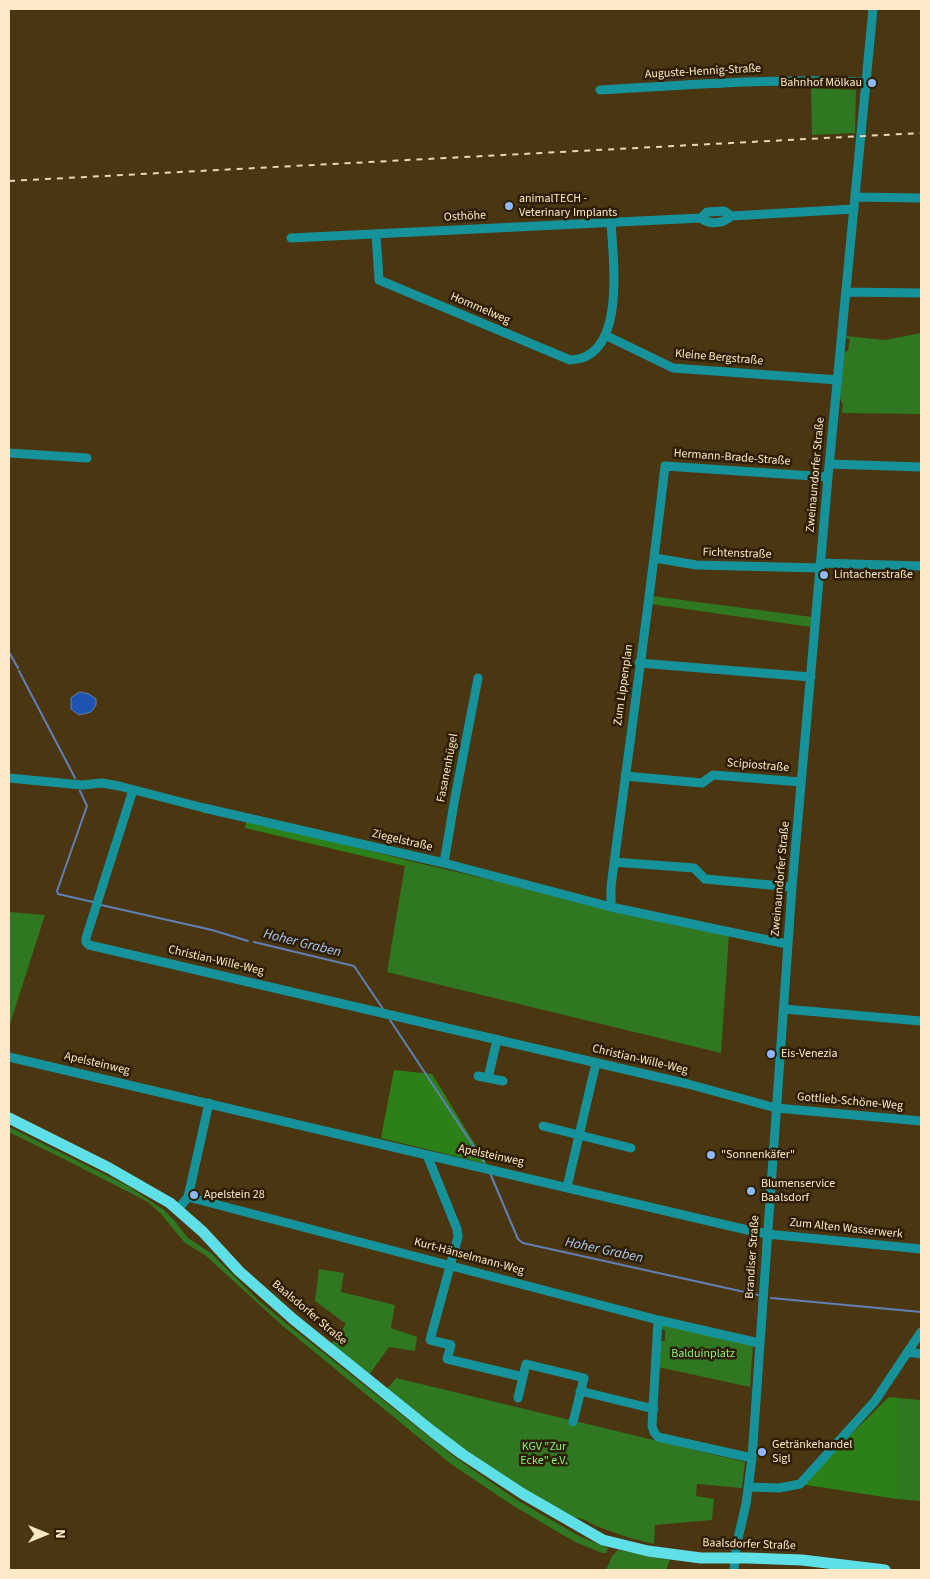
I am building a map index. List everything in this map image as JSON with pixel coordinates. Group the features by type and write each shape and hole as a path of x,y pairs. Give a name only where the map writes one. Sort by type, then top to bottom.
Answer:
{"main road":[{"name":"Baalsdorfer Straße","path":"9,1118 154,1192 178,1209 203,1232 239,1272 293,1319 433,1432 522,1494 602,1540 648,1551 701,1558 802,1560 885,1570"}],"street":[{"name":"Zweinaundorfer Straße","path":"788,944 828,478 873,9"},
{"name":"Auguste-Hennig-Straße","path":"600,90 717,83 815,80 867,82"},
{"path":"855,197 921,198"},
{"name":"Osthöhe","path":"291,238 701,218 707,222 725,221 731,216 854,209"},
{"path":"605,335 614,303 612,222"},
{"name":"Hommelweg","path":"376,234 379,280 570,360 591,355 600,346 605,335"},
{"path":"846,292 921,293"},
{"name":"Kleine Bergstraße","path":"605,335 673,368 838,380"},
{"path":"9,453 87,458"},
{"path":"830,464 921,467"},
{"name":"Hermann-Brade-Straße","path":"665,466 828,478"},
{"name":"Zum Lippenplan","path":"611,907 611,886 639,663 655,558 665,466"},
{"name":"Fichtenstraße","path":"655,558 696,565 921,566"},
{"path":"639,663 811,677"},
{"name":"Fasanenhügel","path":"444,863 478,678"},
{"name":"Scipiostraße","path":"625,776 702,783 713,775 802,782"},
{"name":"Ziegelstraße","path":"9,778 82,785 102,783 444,863 611,907 788,944"},
{"name":"Christian-Wille-Weg","path":"133,790 86,938 86,942 89,945 688,1084 776,1108"},
{"path":"614,862 694,868 705,879 792,887"},
{"name":"Brandiser Straße","path":"734,1570 749,1487 752,1458 788,944"},
{"path":"784,1009 921,1021"},
{"path":"488,1078 496,1040"},
{"name":"Apelsteinweg","path":"9,1057 209,1102 767,1234"},
{"path":"567,1188 596,1063"},
{"path":"478,1076 503,1081"},
{"path":"178,1209 188,1197 209,1102"},
{"name":"Gottlieb-Schöne-Weg","path":"776,1108 921,1121"},
{"path":"543,1126 631,1148"},
{"path":"427,1155 457,1229 458,1237 430,1340 451,1345 448,1360 523,1377"},
{"name":"Kurt-Hänselmann-Weg","path":"188,1197 658,1320 759,1343"},
{"name":"Zum Alten Wasserwerk","path":"767,1234 921,1249"},
{"path":"658,1320 652,1426 654,1432 658,1437 752,1458"},
{"path":"749,1487 779,1488 800,1484 875,1401 921,1332"},
{"path":"909,1352 921,1354"},
{"path":"518,1398 526,1364 584,1378 573,1422"},
{"path":"580,1391 654,1408"}],"green space":[{"path":"811,88 856,90 855,133 812,135"},
{"path":"921,333 921,414 842,413 843,405 840,398 844,352 848,351 850,339 846,338 846,336 885,340"},
{"path":"652,596 812,617 811,627 651,604"},
{"path":"247,820 406,860 405,866 245,828"},
{"path":"406,860 729,935 721,1053 387,972"},
{"path":"9,912 45,915 9,1027"},
{"path":"394,1070 432,1074 487,1164 381,1138"},
{"path":"9,1127 128,1186 164,1210 188,1238 212,1254 258,1300 456,1458 517,1500 579,1536 608,1548 606,1553 575,1542 512,1505 451,1464 284,1327 205,1255 185,1243 161,1214 148,1202 9,1132"},
{"path":"319,1269 344,1273 341,1292 395,1305 391,1328 417,1337 415,1351 389,1347 369,1375 331,1345 346,1324 315,1301"},
{"name":"Balduinplatz","path":"662,1325 753,1344 750,1387 658,1367 660,1341 665,1341 665,1330 661,1329"},
{"name":"KGV \"Zur Ecke\" e.V.","path":"396,1378 745,1462 742,1488 697,1484 696,1496 714,1499 712,1520 655,1525 654,1544 630,1538 596,1526 583,1519 566,1516 475,1457 428,1423 387,1389"},
{"path":"889,1397 898,1398 897,1499 800,1484"},
{"path":"898,1398 921,1400 921,1501 897,1499"},
{"path":"618,1550 670,1560 666,1570 606,1570 612,1556"}],"water":[{"path":"80,692 89,694 96,699 96,705 91,712 79,715 71,709 71,698"}],"waterway":[{"name":"Hoher Graben","path":"9,652 18,668"},
{"name":"Hoher Graben","path":"19,671 75,778"},
{"name":"Hoher Graben","path":"80,791 87,806 57,891 58,894 93,902"},
{"name":"Hoher Graben","path":"101,905 212,930 248,941"},
{"name":"Hoher Graben","path":"254,942 354,966 383,1009"},
{"name":"Hoher Graben","path":"390,1020 484,1162"},
{"name":"Hoher Graben","path":"490,1173 518,1239 523,1243 758,1295"},
{"name":"Hoher Graben","path":"771,1298 921,1312"}],"railway":[{"path":"9,181 921,133"}],"place":[{"name":"Bahnhof Mölkau","path":"872,83"},
{"name":"animalTECH - Veterinary Implants","path":"509,206"},
{"name":"Lintacherstraße","path":"824,575"},
{"name":"Eis-Venezia","path":"771,1054"},
{"name":"\"Sonnenkäfer\"","path":"711,1155"},
{"name":"Blumenservice Baalsdorf","path":"751,1191"},
{"name":"Apelstein 28","path":"194,1195"},
{"name":"Getränkehandel Sigl","path":"762,1452"}]}
